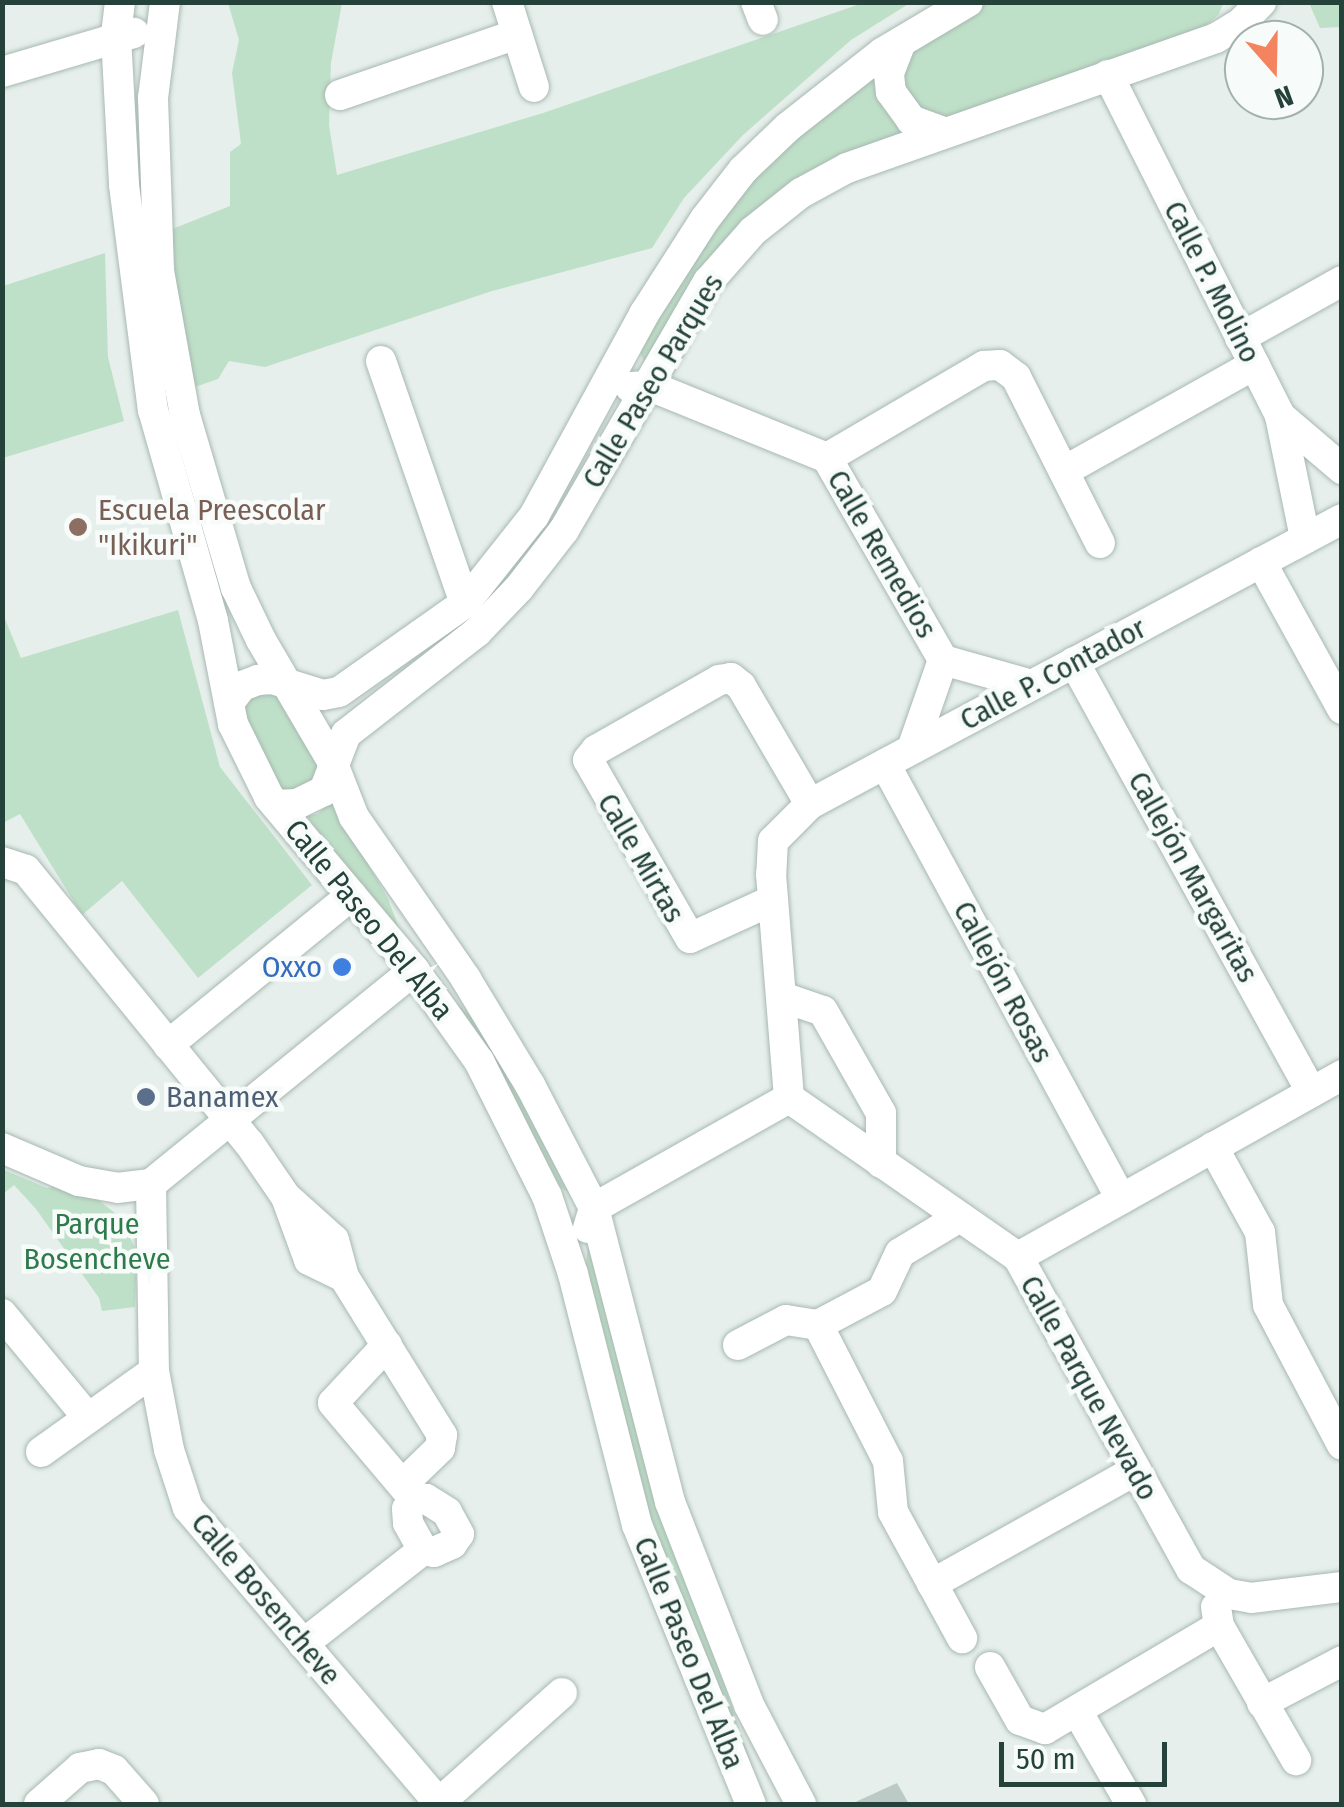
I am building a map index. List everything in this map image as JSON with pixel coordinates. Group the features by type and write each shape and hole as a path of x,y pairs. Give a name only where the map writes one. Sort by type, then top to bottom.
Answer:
{"street":[{"name":"Calle Paseo Del Alba","path":"120,2 116,36 124,185 153,410 213,621 233,724 276,805 414,970 480,1060 547,1196 573,1274 637,1525 751,1804"},
{"name":"Calle Paseo Del Alba","path":"164,2 153,98 159,270 184,415 236,588 260,640 293,689 332,761 354,817 466,980 530,1085 594,1208 670,1502 750,1705 801,1804"},
{"path":"2,72 150,25 164,2"},
{"path":"507,2 534,87"},
{"name":"Calle Paseo Parques","path":"230,703 242,686 258,680 272,679 293,689 323,694 352,686 464,603 534,516 627,342 705,219 744,170 788,128 901,42 968,2"},
{"path":"1216,38 1230,21 1237,2"},
{"name":"Calle Paseo Parques","path":"276,805 297,804 324,790 332,761 346,734 366,714 478,632 520,588 564,530 708,282 753,231 801,193 848,168 1216,38 1241,23 1261,2"},
{"path":"340,94 517,34"},
{"path":"116,36 153,98"},
{"path":"901,42 892,57 892,92 911,120 944,132"},
{"name":"Calle P. Molino","path":"1108,75 1280,416 1338,462"},
{"path":"1064,471 1247,351 1342,281"},
{"path":"627,342 650,386"},
{"path":"381,360 464,603"},
{"path":"827,458 984,366 1000,365 1016,377 1100,543"},
{"name":"Calle Remedios","path":"600,388 650,386 827,458 943,660 1032,685"},
{"path":"1280,416 1305,538"},
{"name":"Calle P. Contador","path":"773,900 774,841 810,804 1342,519"},
{"path":"1261,562 1342,709"},
{"name":"Calle Remedios","path":"912,749 943,660"},
{"name":"Callejón Margaritas","path":"1074,662 1312,1092"},
{"name":"Calle Mirtas","path":"773,900 690,938 588,760 596,750 719,680 731,678 741,686 810,804"},
{"name":"Callejón Rosas","path":"885,764 1120,1200"},
{"path":"4,862 26,870 286,1197 334,1240 344,1277 442,1434 440,1448 409,1491 408,1523 423,1550"},
{"path":"168,1044 352,895"},
{"path":"408,896 414,970"},
{"path":"573,1274 594,1208 789,1098 773,900"},
{"path":"414,970 466,980"},
{"path":"4,1153 79,1181 117,1188 150,1184 230,1124 414,970"},
{"path":"782,997 824,1011 881,1113 881,1164"},
{"path":"1018,1257 1342,1074"},
{"name":"Calle Parque Nevado","path":"789,1098 1018,1257 1178,1551 1212,1584 1229,1594 1250,1598 1342,1587"},
{"path":"1213,1147 1260,1232 1268,1304 1342,1444"},
{"name":"Calle Bosencheve","path":"150,1184 154,1371 169,1450 188,1508 439,1804"},
{"path":"547,1196 594,1208"},
{"path":"738,1345 786,1320 818,1324 882,1291 900,1253 960,1217"},
{"path":"2,1314 88,1418"},
{"path":"818,1324 888,1461 893,1512 962,1638"},
{"path":"302,1644 423,1550 444,1550 458,1534 455,1523 436,1503 409,1491 333,1403 386,1346"},
{"path":"41,1452 154,1371"},
{"path":"932,1584 1134,1471"},
{"path":"1212,1584 1219,1626 1296,1760"},
{"path":"990,1667 1020,1720 1045,1729 1219,1626"},
{"path":"1262,1702 1342,1661"},
{"path":"439,1804 562,1693"},
{"path":"1077,1711 1132,1804"},
{"path":"766,1804 771,1746"},
{"path":"39,1804 80,1768 99,1764 114,1770 144,1804"}],"green space":[{"path":"228,3 342,3 331,63 329,125 337,175 543,113 863,3 910,3 851,40 743,135 684,198 652,248 492,291 265,367 229,361 218,379 189,389 170,230 230,206 230,152 241,144 232,73 239,40"},
{"path":"981,3 1223,3 1219,14 1202,29 943,122 904,97 902,51"},
{"path":"1309,3 1341,3 1341,27 1324,28 1324,20 1316,20"},
{"path":"877,68 914,134 796,190 648,371 635,340 735,189"},
{"path":"105,253 108,357 124,421 3,458 3,286"},
{"path":"178,610 220,767 312,885 198,978 122,881 82,915 20,814 3,823 3,614 21,658"},
{"path":"275,691 312,745 321,775 312,794 280,791 248,738 243,695"},
{"path":"332,800 388,899 407,949 307,816 318,814"},
{"path":"428,978 477,1022 498,1050 574,1195 560,1187 497,1075"},
{"name":"Parque Bosencheve","path":"4,1170 47,1188 61,1185 97,1199 120,1217 137,1252 135,1307 102,1311 99,1298 36,1209 14,1185 3,1194"},
{"path":"589,1239 642,1441 761,1793 660,1562 584,1277"}],"building":[{"path":"897,1783 909,1804 851,1804"}],"place":[{"name":"Escuela Preescolar \"Ikikuri\"","path":"78,527"},
{"name":"Oxxo","path":"342,967"},
{"name":"Banamex","path":"146,1097"}]}
